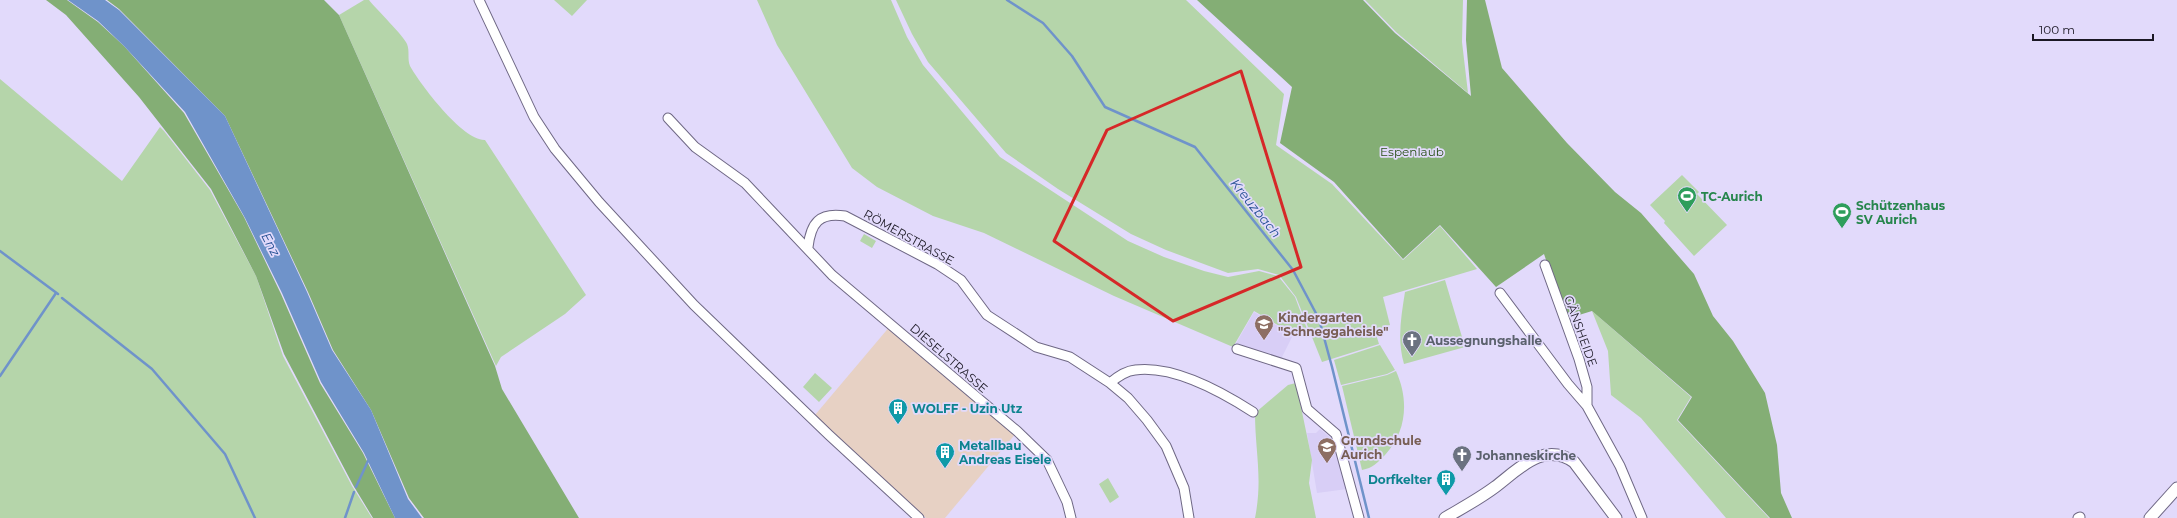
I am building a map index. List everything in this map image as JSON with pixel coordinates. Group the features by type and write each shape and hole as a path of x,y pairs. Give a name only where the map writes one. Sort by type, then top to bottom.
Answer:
{"main road":[{"path":"1445,518 1495,487 1521,466 1542,456 1556,453 1565,456 1574,462 1616,518"},
{"path":"2150,518 2177,488"}],"street":[{"path":"478,0 534,118 559,155 667,278 829,435 919,518"},
{"name":"DIESELSTRASSE","path":"668,118 695,147 745,183 777,219 808,247 815,258 832,275 1017,431 1047,460 1067,502 1071,518"},
{"name":"RÖMERSTRASSE","path":"808,247 811,231 821,218 828,215 845,216 937,264 961,280 981,309 1020,338 1036,347 1070,357 1110,383 1128,398 1147,420 1166,446 1184,488 1189,518"},
{"name":"GÄNSHEIDE","path":"1545,265 1579,359 1587,387 1587,406"},
{"path":"1500,293 1568,384 1587,406 1620,466 1642,518"},
{"path":"1237,349 1296,368 1307,409 1336,434 1359,518"},
{"path":"1110,383 1121,375 1134,370 1169,373 1206,386 1253,412"}],"highlighted area":[{"path":"1241,71 1301,267 1173,321 1054,241 1107,130"}],"shaded area":[{"name":"Kindergarten \"Schneggaheisle\"","path":"1254,312 1293,335 1280,361 1234,347"},
{"path":"891,325 1017,432 945,518 926,518 894,491 815,415"},
{"name":"Grundschule Aurich","path":"1320,429 1334,441 1347,489 1317,493 1307,433 1316,433"}],"green space":[{"path":"46,0 67,0 98,22 124,46 184,113 244,217 281,294 320,383 363,453 395,518 373,518 353,485 284,354 256,276 211,189 139,97 66,15"},
{"path":"107,0 324,0 339,15 495,366 502,389 579,518 424,518 409,498 371,410 333,350 308,292 225,116 119,9"},
{"path":"364,0 369,0 405,40 408,47 410,66 432,98 454,122 465,131 476,138 485,140 586,295 565,314 501,357 496,366 339,15"},
{"path":"554,0 587,0 572,16"},
{"path":"757,0 891,0 907,37 923,65 1000,157 1128,241 1164,257 1204,271 1228,277 1259,271 1278,276 1295,297 1307,329 1293,334 1254,311 1233,347 1114,296 984,233 933,216 877,187 852,168 777,45"},
{"path":"896,0 1186,0 1284,94 1276,145 1332,184 1403,260 1440,226 1477,269 1383,297 1390,325 1375,331 1379,344 1322,362 1296,297 1279,275 1258,269 1228,273 1166,250 1131,234 1058,189 1006,153 928,62 912,34"},
{"name":"Espenlaub","path":"1197,0 1363,0 1395,33 1471,96 1466,40 1467,0 1485,0 1502,68 1567,143 1615,192 1641,213 1694,274 1713,316 1733,341 1765,393 1777,445 1781,493 1792,518 1770,518 1678,420 1692,397 1592,311 1566,319 1544,254 1496,287 1440,225 1403,259 1334,182 1280,143 1292,87"},
{"path":"1365,0 1463,0 1462,42 1468,93 1396,32"},
{"path":"0,79 122,181 160,127 164,131 210,190 256,276 283,356 352,486 372,518 0,518"},
{"name":"TC-Aurich","path":"1682,175 1699,192 1697,194 1727,225 1694,256 1650,205"},
{"path":"864,234 876,241 872,248 860,241"},
{"path":"1445,280 1465,347 1404,364 1400,337 1405,292"},
{"path":"1592,311 1691,397 1677,420 1769,518 1726,518 1641,418 1611,395 1608,351"},
{"path":"1380,345 1395,370 1387,374 1341,385 1334,360"},
{"path":"1396,371 1403,393 1404,415 1402,426 1398,436 1385,455 1377,463 1362,470 1342,386 1387,375"},
{"path":"815,373 832,388 819,402 803,387"},
{"path":"1296,383 1312,460 1309,483 1316,518 1255,518 1259,477 1255,413 1288,385"},
{"path":"1108,478 1119,497 1110,503 1099,484"}],"water":[{"name":"Enz","path":"68,0 105,0 119,10 225,116 307,292 332,350 371,410 408,499 422,518 395,518 364,453 321,382 282,293 245,218 185,112 124,46 98,21"}],"waterway":[{"name":"Kreuzbach","path":"1007,0 1043,23 1072,56 1105,107 1195,147 1293,270 1319,319 1369,518"},
{"path":"0,251 58,294"},
{"path":"0,376 56,293"},
{"path":"62,298 152,369 225,454 255,518"},
{"path":"356,487 368,461"},
{"path":"345,518 354,492"}],"place":[{"name":"TC-Aurich","path":"1687,213"},
{"name":"Schützenhaus SV Aurich","path":"1842,229"},
{"name":"Kindergarten \"Schneggaheisle\"","path":"1264,341"},
{"name":"Aussegnungshalle","path":"1412,357"},
{"name":"WOLFF - Uzin Utz","path":"898,425"},
{"name":"Grundschule Aurich","path":"1327,464"},
{"name":"Metallbau Andreas Eisele","path":"945,469"},
{"name":"Johanneskirche","path":"1462,472"},
{"name":"Dorfkelter","path":"1446,496"}]}
